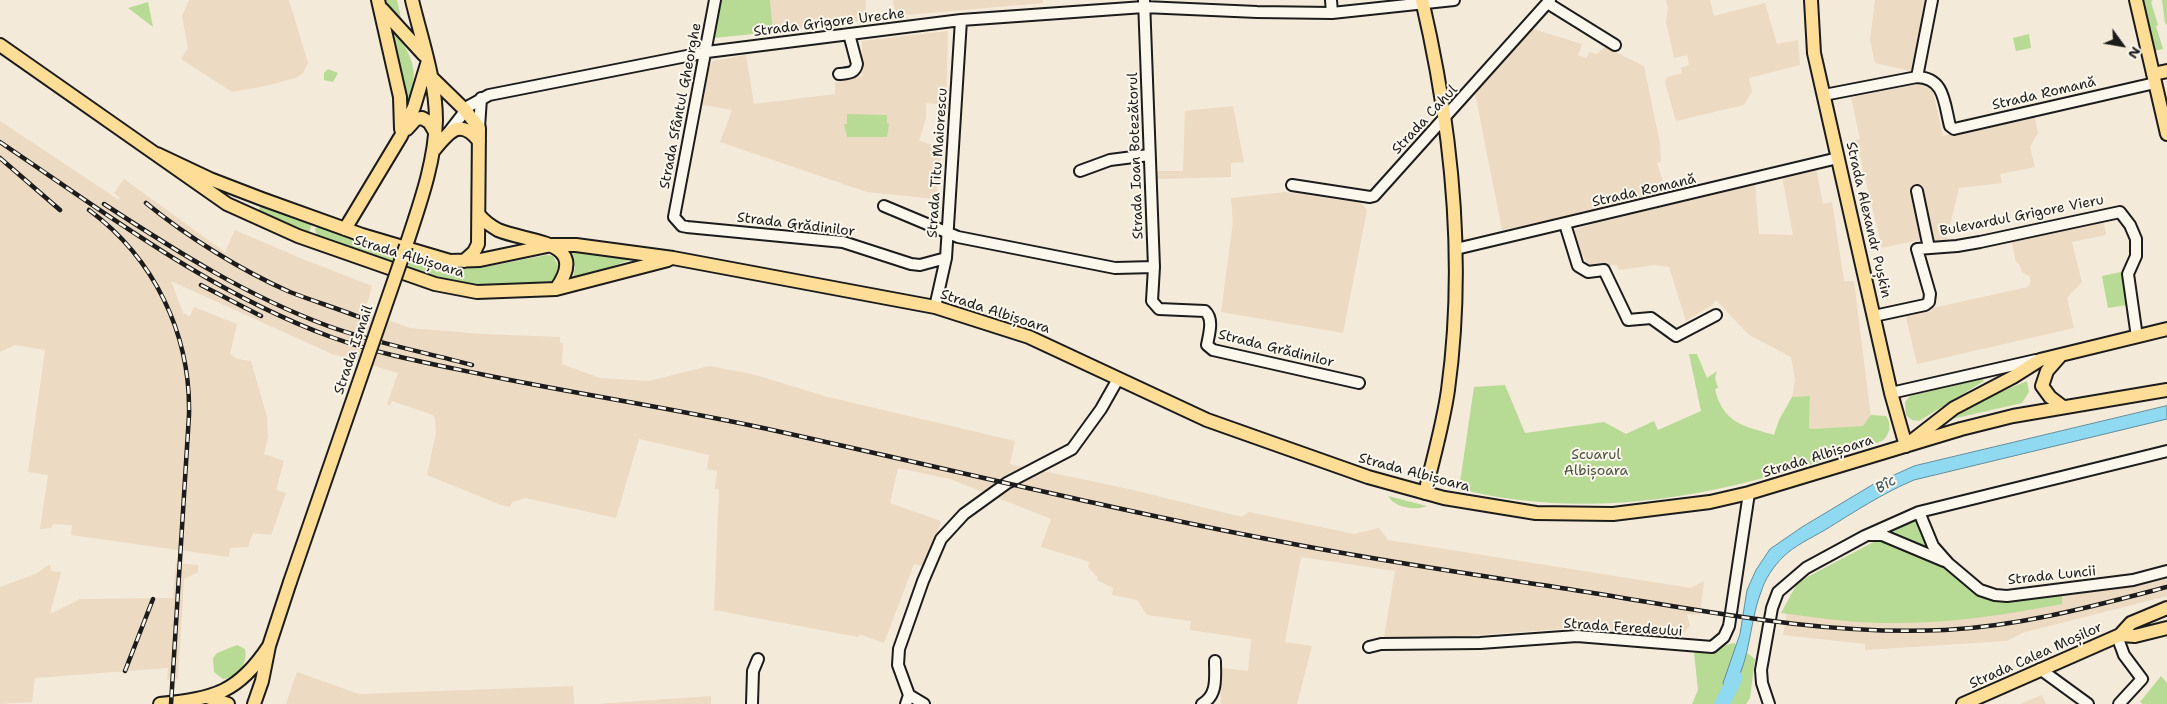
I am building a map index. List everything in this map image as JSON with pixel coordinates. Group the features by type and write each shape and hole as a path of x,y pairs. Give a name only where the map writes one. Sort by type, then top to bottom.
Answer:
{"main road":[{"path":"412,0 427,65 436,118 442,133"},
{"name":"Strada Alexandr Pușkin","path":"1812,0 1812,40 1891,393 1906,446"},
{"path":"2136,0 2167,134"},
{"path":"1422,1 1437,65 1446,118 1454,192 1456,249 1455,311 1450,373 1442,421 1426,493"},
{"path":"378,2 465,110 479,135 480,216 478,244 474,252 464,261"},
{"path":"378,2 400,97 400,136"},
{"name":"Strada Albișoara","path":"0,45 157,154 208,193 256,219 308,240 447,287 496,293 556,289 673,258"},
{"path":"345,229 400,136 414,106 427,65"},
{"path":"2154,78 2167,71"},
{"path":"400,136 419,118 426,119 442,133"},
{"path":"442,133 464,128 479,135"},
{"name":"Strada Ismail","path":"254,704 262,682 269,646 290,582 420,203 434,150 442,133"},
{"name":"Strada Albișoara","path":"157,154 210,179 262,199 345,229 432,258 450,262 480,260 552,245 576,245 673,258 935,308 1029,337 1207,420 1368,477 1478,505 1536,513 1574,515 1613,514 1684,506 1749,493 2012,416 2167,390"},
{"path":"256,219 253,207 262,199"},
{"path":"480,216 500,231 552,245 563,254 568,267 566,275 556,289"},
{"path":"1906,446 1954,408 2013,377 2040,360 2167,329"},
{"path":"2061,355 2047,371 2042,386 2050,397 2063,407"},
{"name":"Strada Calea Moșilor","path":"2119,636 2131,623 2167,608"},
{"path":"2154,612 2163,629"},
{"name":"Strada Calea Moșilor","path":"1963,704 2119,636 2135,636 2163,629"},
{"path":"160,704 207,697 236,685 256,665 269,646"},
{"path":"207,697 228,704"}],"street":[{"name":"Strada Sfântul Gheorghe","path":"674,217 715,0"},
{"path":"1331,0 1332,13"},
{"name":"Strada Grigore Ureche","path":"442,133 465,110 481,98 706,52 962,20 1144,4 1256,12 1332,13 1422,1 1454,0"},
{"path":"1824,95 1917,77 1932,0"},
{"path":"1550,2 1615,45"},
{"name":"Strada Cahul","path":"1292,185 1370,197 1374,196 1550,2"},
{"name":"Strada Ioan Botezătorul","path":"1144,4 1154,266 1152,301 1159,308"},
{"name":"Strada Titu Maiorescu","path":"935,308 946,258 962,20"},
{"path":"839,74 853,72 856,69 857,64 850,34"},
{"name":"Strada Romană","path":"1917,77 1930,79 1937,83 1941,91 1950,126 1954,129 2154,78"},
{"path":"479,135 481,98"},
{"path":"1080,171 1110,160 1149,155"},
{"name":"Strada Romană","path":"1456,249 1838,158"},
{"path":"1917,191 1929,248"},
{"path":"884,206 958,237 1115,268 1154,266"},
{"name":"Bulevardul Grigore Vieru","path":"1874,316 1926,306 1929,302 1930,294 1917,249 1980,242 2120,212 2130,225 2136,239 2136,256 2128,274 2137,337"},
{"name":"Strada Grădinilor","path":"674,217 682,226 843,242 911,264 920,265 946,258"},
{"path":"1565,224 1578,266 1588,272 1604,270 1628,320 1651,318 1676,336 1716,315"},
{"name":"Strada Grădinilor","path":"1159,308 1205,311 1209,315 1210,320 1208,344 1213,350 1359,383"},
{"path":"1891,393 2040,360"},
{"path":"924,704 907,700 898,665 899,650 923,581 941,539 964,514 1007,483 1072,449 1101,408 1118,379"},
{"path":"1769,704 1762,683 1761,670 1778,592 1789,580 1806,568 1865,536 1919,512 2167,451"},
{"name":"Strada Feredeului","path":"1369,647 1381,644 1480,643 1577,636 1712,647 1724,638 1729,626 1749,493"},
{"name":"Strada Luncii","path":"1919,512 1933,546 1948,563 1980,590 1995,595 2008,596 2133,580 2167,571"},
{"path":"1865,536 1882,535 1948,563"},
{"path":"2119,636 2124,655 2142,679 2119,704"},
{"path":"752,704 753,671 758,659"},
{"path":"1202,704 1211,696 1214,688 1215,661"},
{"path":"2040,669 2088,704"}],"shaded area":[{"path":"189,0 289,0 308,63 303,73 298,77 270,85 232,92 181,59 188,48 182,16"},
{"path":"770,0 866,0 866,20 773,32"},
{"path":"893,0 1043,0 1043,3 895,16"},
{"path":"1666,0 1710,0 1714,16 1765,3 1777,44 1798,40 1800,65 1749,78 1752,92 1744,105 1676,121 1665,82 1667,77 1682,73 1681,68 1689,65 1687,55 1674,58 1666,22 1668,8"},
{"path":"1875,0 1926,0 1913,69 1911,71 1875,63 1870,40"},
{"path":"1533,29 1582,44 1578,55 1580,56 1587,58 1589,52 1596,54 1605,47 1644,66 1660,144 1661,161 1657,163 1663,187 1660,196 1574,218 1570,216 1502,230 1475,93"},
{"path":"948,31 946,105 926,103 926,118 919,141 942,147 936,199 867,192 720,142 732,110 703,105 709,66 713,61 746,55 754,104 835,94 835,82 862,76 862,41"},
{"path":"1924,83 1932,87 1943,136 2034,114 2038,133 2030,147 2035,167 2000,174 2002,183 1959,188 1946,241 1934,242 1923,239 1882,248 1856,140 1860,139 1851,97"},
{"path":"1233,106 1244,162 1231,163 1231,177 1155,179 1155,171 1183,171 1185,111"},
{"path":"0,121 119,200 120,198 114,193 124,179 225,252 235,230 372,286 365,312 410,328 483,334 560,337 560,343 563,343 562,364 600,378 649,381 709,366 752,374 828,397 1015,441 1010,464 1129,489 1242,517 1249,512 1354,534 1379,528 1388,540 1691,588 1704,581 1700,615 1687,614 1690,626 1682,635 1573,628 1429,639 1384,637 1395,571 1301,557 1285,642 1312,646 1297,704 1221,704 1220,676 1222,668 1248,671 1251,639 1190,630 1191,621 1147,615 1137,600 1112,595 1113,588 1097,580 1098,578 1088,567 1090,562 1041,547 1051,519 950,479 898,468 890,503 941,521 925,567 914,564 884,643 862,635 858,637 714,610 719,489 715,489 717,471 707,469 709,455 639,439 616,518 525,498 512,502 510,507 501,505 427,475 436,432 435,419 433,415 392,401 390,406 387,404 398,373 332,354 171,281 183,313 190,316 194,307 237,324 230,354 237,359 251,361 267,417 268,438 264,454 284,461 276,490 286,493 271,535 253,533 248,547 230,548 229,557 71,535 72,525 53,524 51,528 40,529 48,475 28,472 45,350 15,345 0,352"},
{"path":"1816,168 1823,204 1832,202 1844,281 1854,281 1871,418 1863,426 1809,429 1810,396 1792,397 1795,380 1791,357 1749,335 1716,300 1712,305 1686,321 1669,267 1655,265 1619,270 1617,265 1588,266 1573,234 1575,230 1608,218 1755,183 1759,234 1793,235 1782,176"},
{"path":"1285,192 1361,203 1367,210 1343,333 1221,312 1233,222 1231,198"},
{"path":"2103,220 2106,235 2072,242 2082,282 2067,298 2074,328 1917,364 1905,314 2028,287 2031,281 2029,276 2022,272 2020,265 2016,262 2011,240"},
{"path":"176,563 198,565 198,572 184,579 178,679 167,680 168,668 35,678 32,702 0,704 0,587 35,574 50,564 51,571 61,572 50,614 80,599 173,598"},
{"path":"2167,573 2167,596 2022,633 2007,641 1865,650 1865,644 1783,635 1790,594 2040,599 2112,589"},
{"path":"297,672 359,694 573,686 574,704 286,704"},
{"path":"2042,695 2046,704 2020,704"},
{"path":"711,696 711,704 596,704"}],"green space":[{"path":"384,0 397,0 402,23"},
{"path":"721,0 770,0 773,32 714,38"},
{"path":"2142,0 2153,0 2151,2 2163,49 2154,51"},
{"path":"2162,0 2167,0 2167,25 2165,23"},
{"path":"148,2 153,27 128,8"},
{"path":"390,27 404,46 412,64 414,73 412,94 408,106"},
{"path":"2029,34 2031,48 2016,51 2013,38"},
{"path":"328,69 338,73 333,82 324,80 324,73"},
{"path":"847,114 887,115 887,123 889,124 887,137 847,137 844,124 847,124"},
{"path":"261,206 312,223 309,233 263,214 258,211"},
{"path":"317,226 443,266 480,268 547,255 553,256 560,269 556,280 531,287 502,288 470,284 403,266 317,236 315,230"},
{"path":"574,250 633,259 572,280 575,268 572,252"},
{"path":"2121,272 2127,305 2108,308 2102,276"},
{"name":"Scuarul Albișoara","path":"1689,354 1697,354 1707,378 1717,371 1715,378 1718,388 1715,389 1723,409 1736,421 1753,429 1774,435 1779,420 1792,397 1810,396 1809,429 1863,426 1871,415 1886,416 1889,422 1888,433 1882,441 1830,459 1726,487 1674,497 1621,503 1568,504 1514,499 1459,489 1474,387 1505,385 1525,433 1604,422 1626,434 1654,421 1658,430 1701,411"},
{"path":"1982,379 1984,381 1919,421 1912,420 1906,415 1905,402 1910,396"},
{"path":"2027,381 2029,392 2022,403 1952,419 1953,416 1972,404"},
{"path":"1388,496 1427,506 1411,508 1400,506"},
{"path":"1915,520 1937,560 1980,594 1988,597 2009,599 2062,594 2062,604 1981,617 1920,623 1854,622 1781,613 1798,582"},
{"path":"1734,643 1755,659 1750,698 1746,704 1692,704 1698,690 1694,653"},
{"path":"237,645 245,649 246,655 243,665 233,676 223,679 214,672 213,658 217,653"},
{"path":"2161,676 2167,683 2167,704 2143,704 2140,702"}],"water":[{"path":"2167,406 2167,419 1914,480 1880,497 1797,546 1779,561 1765,582 1757,605 1741,672 1727,696 1723,683 1740,634 1747,590 1756,570 1770,549 1802,527 1872,485 1914,466"}],"waterway":[{"name":"Bîc","path":"1722,704 1735,678"}],"railway":[{"path":"0,142 160,250 201,275 286,319 331,337 407,359 763,428 1218,529 1392,562 1712,613 1851,629 1898,631 1973,628 2029,620 2167,587"},
{"path":"0,158 60,210"},
{"path":"146,203 196,240 253,274 290,292 359,317"},
{"path":"104,204 158,239 241,287 298,314 364,337 472,365"},
{"path":"89,210 112,229 150,275 164,300 175,327 188,385 189,415 171,704"},
{"path":"201,285 261,316"},
{"path":"125,671 153,599"}]}
